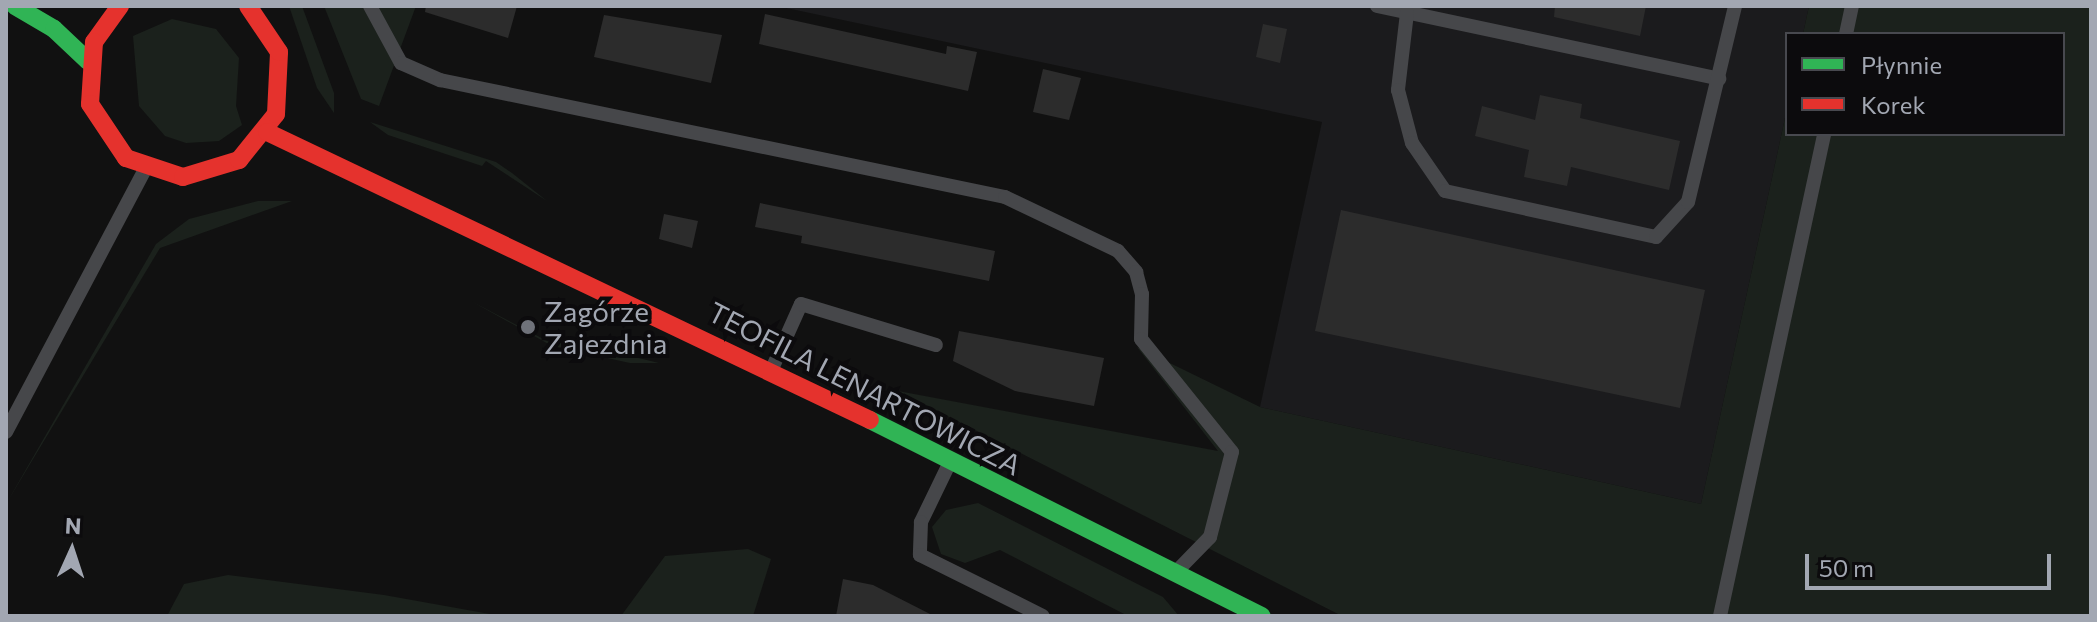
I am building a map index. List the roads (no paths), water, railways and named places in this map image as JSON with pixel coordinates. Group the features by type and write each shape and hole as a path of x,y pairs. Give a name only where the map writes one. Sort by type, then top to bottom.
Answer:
{"street":[{"path":"15,6 54,29 88,61"},
{"path":"120,6 104,24 88,61 90,104 98,125 126,158 145,169 183,177 222,170 267,132 282,73 271,33 248,6"},
{"name":"TEOFILA LENARTOWICZA","path":"267,132 771,372 1173,575 1216,601 1262,616"}],"lane":[{"path":"370,6 401,63 440,80 1005,197 1118,251 1139,283 1141,339 1232,452 1210,537 1173,575"},
{"path":"1377,6 1719,79"},
{"path":"1407,13 1398,90 1412,143 1445,191 1656,237 1688,202 1735,6"},
{"path":"1846,32 1852,6"},
{"path":"1720,616 1824,136"},
{"path":"6,432 145,169"},
{"path":"771,372 801,304 936,345"},
{"path":"950,462 921,522 920,555 1043,616"}],"place":[{"name":"Zagórze Zajezdnia","path":"528,327"}]}
